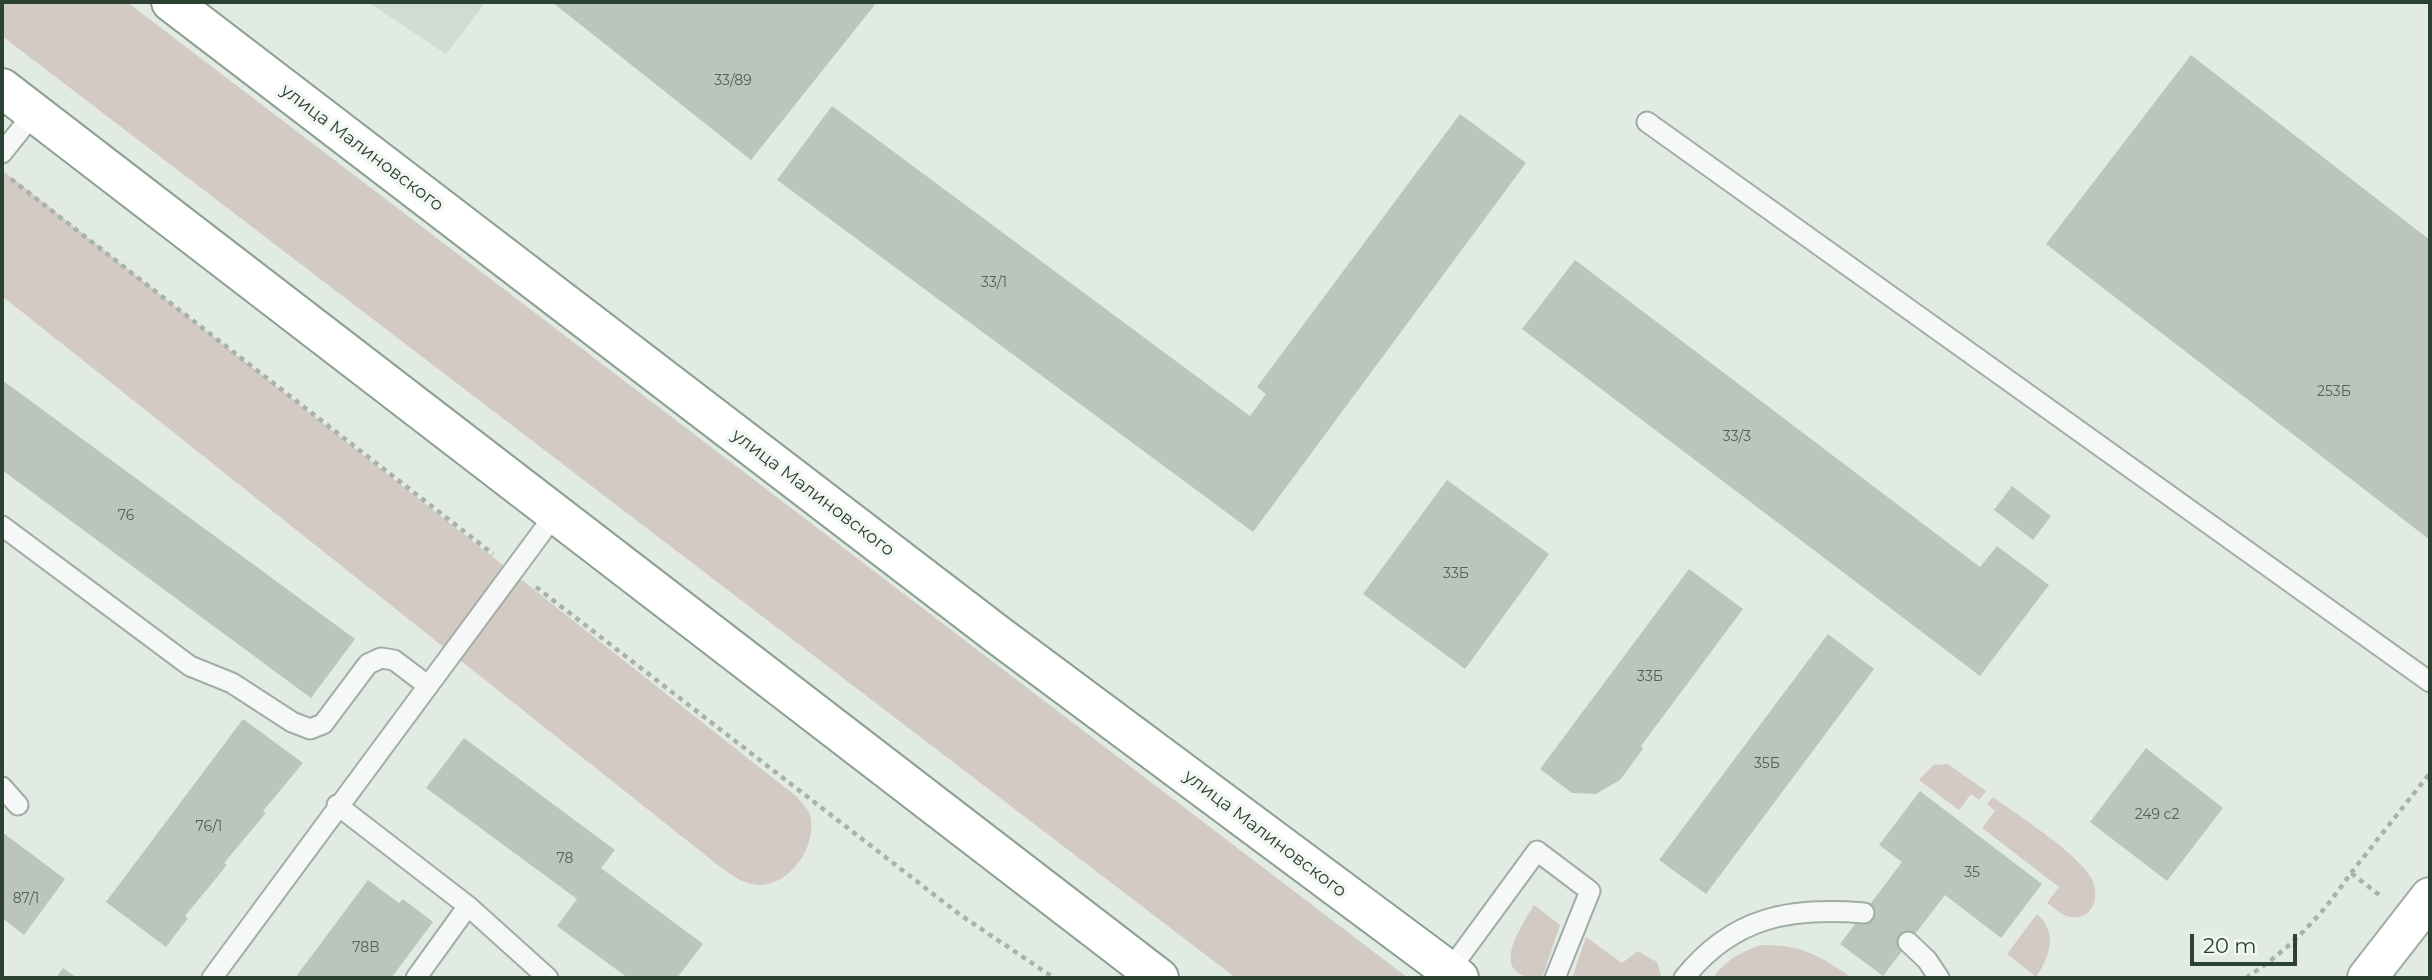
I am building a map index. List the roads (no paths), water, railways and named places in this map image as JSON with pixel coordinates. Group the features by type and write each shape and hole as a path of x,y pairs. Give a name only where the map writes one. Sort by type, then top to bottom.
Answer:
{"main road":[{"name":"улица Малиновского","path":"171,2 998,635 1454,975"},
{"path":"2,88 1159,978"},
{"path":"2367,978 2421,909"}],"lane":[{"path":"2,153 34,113"},
{"path":"1647,122 2430,682"},
{"path":"212,978 337,805 556,513"},
{"path":"2,526 190,666 232,683 292,722 310,729 323,724 368,664 381,658 394,660 427,685"},
{"path":"2,788 18,805"},
{"path":"337,805 468,906 548,978"},
{"path":"1454,975 1537,851 1590,891 1555,978"},
{"path":"416,978 468,906"},
{"path":"1684,978 1721,941 1744,926 1780,915 1820,909 1864,912"},
{"path":"1908,942 1927,960 1939,978"}]}
